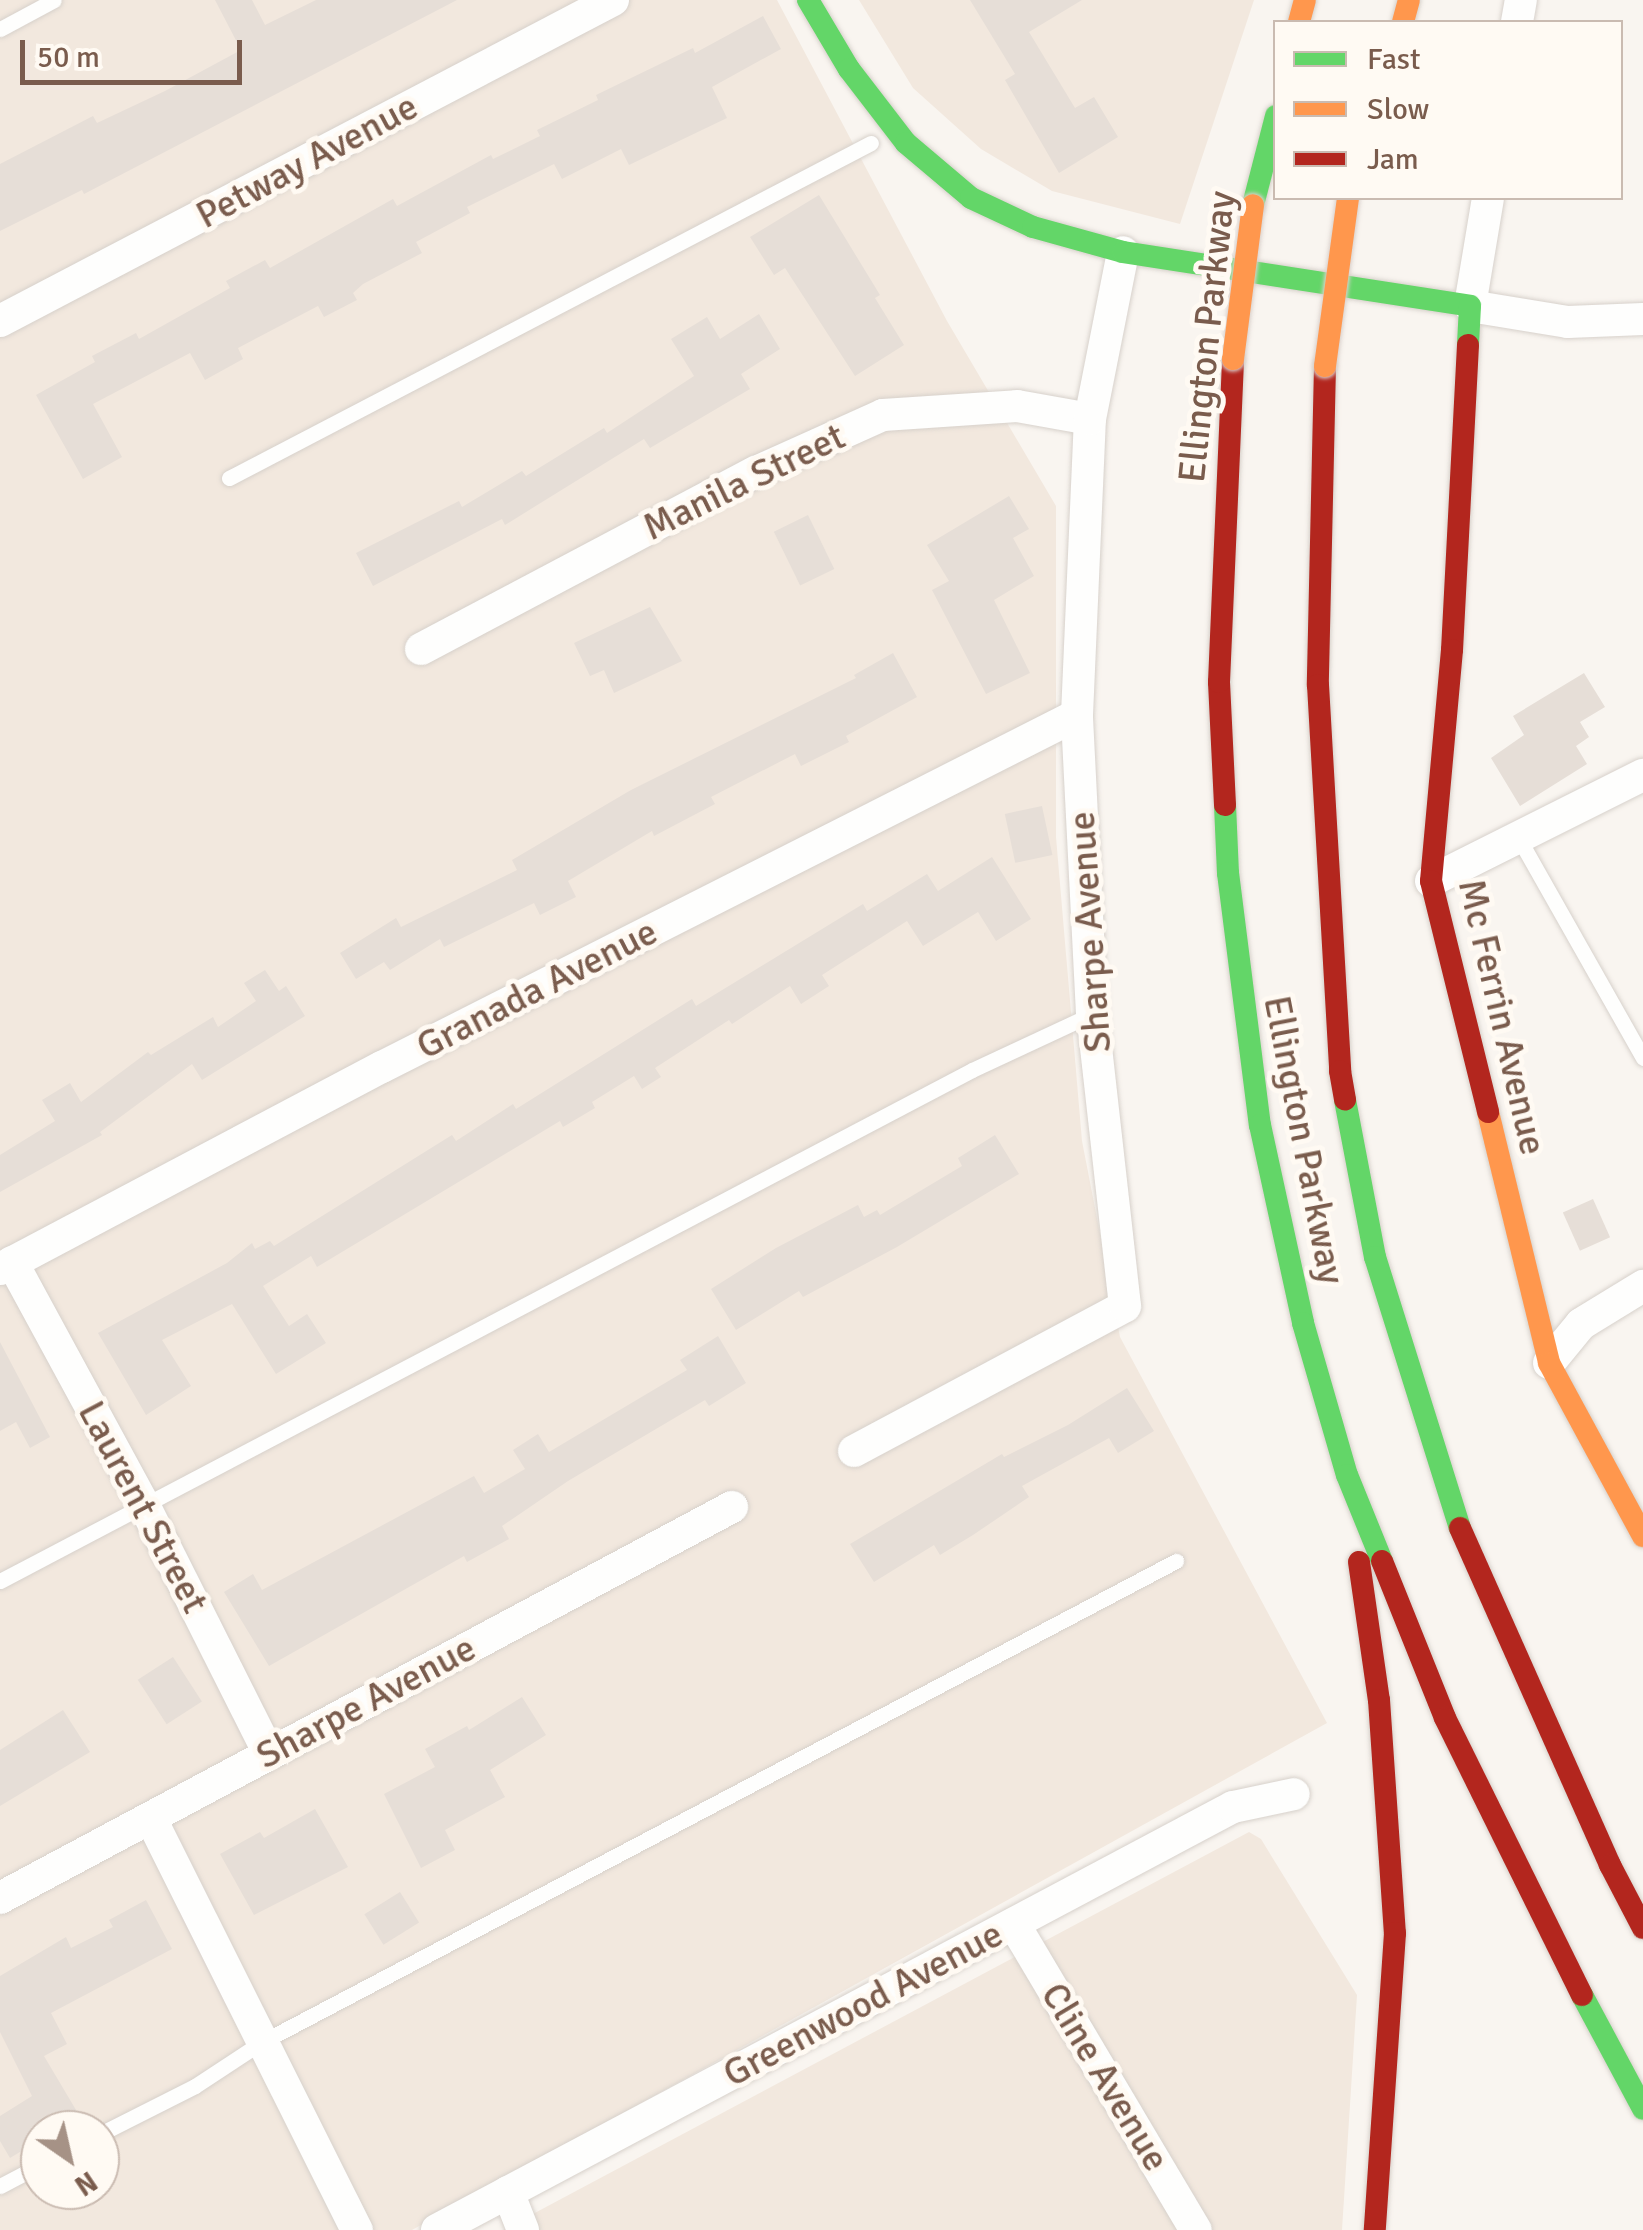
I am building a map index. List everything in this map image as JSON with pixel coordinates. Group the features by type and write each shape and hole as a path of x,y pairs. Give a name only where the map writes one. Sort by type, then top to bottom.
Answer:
{"main road":[{"path":"808,0 848,70 906,143 971,198 1033,227 1122,252 1470,306"},
{"name":"Ellington Parkway","path":"1273,128 1253,205 1233,359 1219,682 1231,909 1260,1124 1303,1322 1347,1474 1445,1718 1540,1913 1643,2109"},
{"name":"Ellington Parkway","path":"1348,200 1325,366 1320,724 1340,1070 1375,1257 1458,1523 1610,1866 1643,1928"},
{"name":"Mc Ferrin Avenue","path":"1470,306 1452,650 1431,880 1549,1363 1643,1536"},
{"path":"1347,1474 1379,1700 1395,1933 1375,2230"},
{"path":"1610,1866 1643,1907"}],"street":[{"name":"Petway Avenue","path":"0,321 613,0"},
{"path":"1488,200 1470,306 1568,322 1643,319"},
{"name":"Sharpe Avenue","path":"854,1452 1125,1306 1092,1014 1077,715 1090,419 1122,252"},
{"name":"Manila Street","path":"421,649 756,472 882,415 1018,406 1090,419"},
{"name":"Granada Avenue","path":"6,1265 382,1067 1077,715"},
{"path":"1431,880 1643,775"},
{"name":"Laurent Street","path":"6,1265 145,1507 269,1754"},
{"path":"1549,1363 1581,1324 1643,1286"},
{"name":"Sharpe Avenue","path":"0,1898 732,1507"},
{"name":"Greenwood Avenue","path":"437,2230 1233,1807 1294,1794"},
{"path":"150,1819 356,2230"},
{"name":"Cline Avenue","path":"1014,1924 1196,2230"},
{"path":"508,2192 523,2230"}],"lane":[{"path":"0,29 54,0"},
{"path":"228,478 870,144"},
{"path":"1518,837 1639,1038 1643,1058"},
{"path":"0,1582 938,1088 1092,1014"},
{"path":"120,2124 194,2086 262,2042 1176,1562"}],"shaded area":[{"path":"0,0 777,0 947,321 1056,506 1056,837 1082,1141 1120,1337 1327,1723 412,2230 0,2230"},
{"path":"859,0 1254,0 1180,224 1052,191 981,149 913,88"},
{"path":"1249,1832 1261,1839 1357,1995 1342,2230 503,2230"}],"building":[{"path":"215,0 252,0 265,25 316,0 457,0 84,194 82,190 0,231 0,164 93,116 97,123 165,91 241,50"},
{"path":"970,0 1082,0 1029,32 1075,108 1094,97 1118,137 1059,173 1005,80 1015,74"},
{"path":"763,16 781,49 712,87 727,118 629,165 621,149 562,179 554,164 467,207 470,213 416,242 422,253 363,284 353,293 357,300 324,317 318,306 238,348 243,359 205,380 190,353 93,404 122,457 83,479 36,395 95,362 92,356 136,333 139,339 230,288 226,281 265,260 270,268 393,199 397,206 491,155 493,159 540,136 537,130 598,100 596,95 693,48 695,53"},
{"path":"819,195 880,295 875,298 904,345 855,376 785,268 774,275 750,237"},
{"path":"759,314 780,349 741,374 750,389 650,448 644,439 505,525 502,519 373,586 356,553 459,501 462,507 522,471 526,476 604,428 607,433 694,376 671,339 707,317 720,339"},
{"path":"1009,496 1029,529 1013,538 1034,576 994,600 1030,673 986,694 932,590 949,581 927,545"},
{"path":"808,515 834,569 800,586 774,532"},
{"path":"650,607 682,661 614,693 604,670 590,676 574,643"},
{"path":"893,653 917,697 846,736 849,742 801,766 795,754 711,797 715,804 654,836 652,831 568,881 576,897 540,915 534,903 444,947 440,939 390,970 384,962 356,979 340,953 396,918 401,927 517,870 512,860 631,790 856,678 854,675"},
{"path":"1584,673 1605,707 1580,722 1589,737 1576,746 1587,764 1520,806 1491,758 1524,735 1513,716"},
{"path":"1042,806 1052,855 1015,863 1005,814"},
{"path":"992,857 1031,919 996,941 978,912 923,946 907,921 822,975 829,986 801,1004 790,986 732,1024 729,1020 655,1068 661,1077 642,1089 634,1076 592,1102 595,1108 563,1127 560,1121 317,1267 311,1256 263,1286 289,1326 307,1314 326,1343 276,1374 232,1304 162,1340 191,1386 146,1415 98,1333 227,1263 252,1243 255,1249 270,1241 274,1246 452,1135 456,1141 513,1104 516,1109 692,999 696,1006 863,904 867,911 927,874 938,891"},
{"path":"265,970 279,991 286,986 305,1016 202,1080 192,1064 100,1132 102,1135 0,1192 0,1155 55,1121 42,1100 70,1083 81,1102 148,1052 151,1055 213,1017 218,1027 256,1001 244,983"},
{"path":"995,1135 1019,1174 897,1247 803,1297 799,1291 736,1330 711,1289 776,1248 858,1205 864,1217 877,1210 880,1215 962,1166 958,1158"},
{"path":"1593,1199 1610,1237 1580,1251 1563,1212"},
{"path":"718,1336 746,1383 709,1406 705,1400 568,1481 502,1526 509,1539 467,1562 464,1556 269,1666 224,1592 253,1574 262,1590 474,1476 484,1493 525,1469 513,1450 538,1434 549,1452 687,1370 680,1360"},
{"path":"0,1342 50,1437 30,1448 16,1422 0,1431"},
{"path":"1127,1388 1154,1431 1118,1453 1109,1438 1022,1486 1029,1497 973,1535 940,1555 934,1545 874,1582 850,1544 1002,1454 1004,1457 1068,1425"},
{"path":"173,1657 202,1701 167,1724 138,1680"},
{"path":"522,1697 546,1735 490,1770 505,1797 445,1830 455,1850 421,1868 384,1794 435,1767 425,1749 467,1726 469,1730"},
{"path":"63,1710 90,1752 0,1806 0,1750"},
{"path":"315,1809 348,1867 254,1915 220,1854 260,1832 264,1838"},
{"path":"400,1892 419,1923 383,1945 364,1914"},
{"path":"146,1900 172,1949 51,2013 67,2044 44,2056 76,2110 20,2110 20,2152 10,2158 0,2141 0,2116 32,2096 0,2032 0,1976 66,1937 71,1948 113,1927 109,1920"}],"traffic: fast":[{"path":"808,0 849,69 906,143 971,198 1033,227 1123,252 1470,306 1468,345"},
{"path":"1253,205 1273,128"},
{"path":"1225,805 1228,873 1260,1125 1303,1323 1347,1475 1382,1561"},
{"path":"1345,1100 1375,1257 1460,1528"},
{"path":"1582,1995 1643,2109"}],"traffic: slow":[{"path":"1300,20 1305,0"},
{"path":"1404,20 1409,0"},
{"path":"1325,366 1348,200"},
{"path":"1233,359 1253,205"},
{"path":"1488,1112 1549,1363 1643,1536"}],"traffic: jam":[{"path":"1468,345 1452,650 1431,881 1488,1112"},
{"path":"1225,805 1219,682 1233,359"},
{"path":"1325,366 1318,685 1340,1071 1345,1100"},
{"path":"1460,1528 1610,1865 1643,1928"},
{"path":"1382,1561 1445,1718 1582,1995"},
{"path":"1359,1562 1379,1700 1395,1933 1375,2230"}]}
